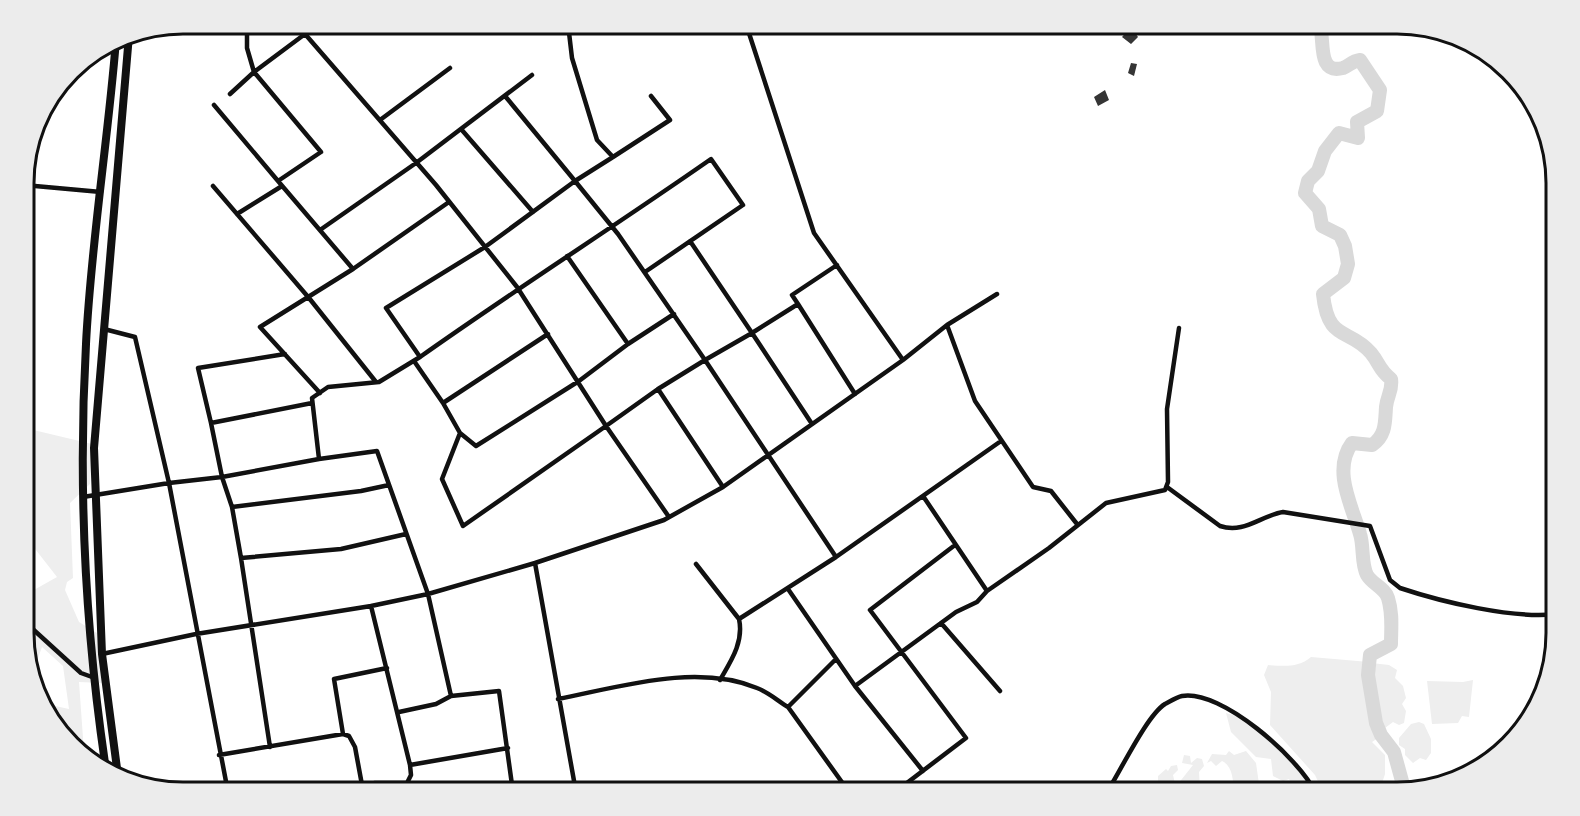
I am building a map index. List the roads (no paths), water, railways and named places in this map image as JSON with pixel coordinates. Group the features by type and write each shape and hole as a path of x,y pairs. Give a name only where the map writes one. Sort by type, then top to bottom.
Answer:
{"highway":[{"path":"116,765 102,654 94,448 128,46"},
{"path":"104,758 92,677 83,497 82,426 90,296 115,52"},
{"path":"90,296 106,298"}],"street":[{"path":"247,35 247,48 254,72 321,152 278,181"},
{"path":"230,94 254,72 304,35"},
{"path":"306,35 417,163 517,287 606,426 669,517"},
{"path":"569,35 572,58 597,140 613,158"},
{"path":"749,35 814,233 903,360"},
{"path":"380,120 450,68"},
{"path":"320,230 417,163 532,75"},
{"path":"505,96 613,227 674,314 836,557"},
{"path":"420,357 386,308 485,246 575,181 670,120 651,96"},
{"path":"213,105 353,269"},
{"path":"461,129 533,212"},
{"path":"319,459 312,398 328,387 376,382 414,361 517,287 613,227 711,159 743,205 645,272"},
{"path":"35,186 101,192"},
{"path":"213,186 309,298 376,382"},
{"path":"237,214 282,186"},
{"path":"320,393 260,327 353,269 449,202"},
{"path":"690,241 812,424"},
{"path":"567,256 628,344"},
{"path":"837,265 792,296 855,394"},
{"path":"102,654 428,594 535,563 669,517 723,487 903,360 947,325 997,294"},
{"path":"460,433 442,479 463,526 658,389 798,304"},
{"path":"414,361 443,403 460,433 476,446 579,381 628,344 674,314"},
{"path":"947,325 975,401 1001,441 1033,487 1051,490 1077,524"},
{"path":"1167,487 1167,409 1179,328"},
{"path":"104,329 135,337 169,483 226,782"},
{"path":"443,403 548,334"},
{"path":"270,747 253,627 232,507 222,477 198,368 285,354"},
{"path":"658,389 723,487"},
{"path":"211,423 312,403"},
{"path":"740,619 836,557 1001,441"},
{"path":"83,497 377,451 428,594 451,696"},
{"path":"232,507 361,491 389,485"},
{"path":"1167,487 1220,526 1229,529 1242,528 1269,514 1282,512 1370,526 1390,580 1400,588 1504,612 1529,616 1546,615"},
{"path":"855,686 941,623 977,602 987,591 1049,548 1106,503 1157,494 1167,487"},
{"path":"923,496 987,591"},
{"path":"241,558 341,549 406,534"},
{"path":"909,781 966,738 870,610 955,545"},
{"path":"535,563 574,782"},
{"path":"696,564 740,619 741,630 738,643 720,680"},
{"path":"788,589 855,686 923,771"},
{"path":"371,606 399,712 410,765 411,775 408,782"},
{"path":"941,623 1000,691"},
{"path":"34,630 81,673 92,677"},
{"path":"788,707 836,659"},
{"path":"344,734 334,679 387,668"},
{"path":"558,699 654,681 698,678 758,688 788,707 841,781"},
{"path":"399,712 436,704 451,696 500,691 512,782"},
{"path":"1114,781 1156,711 1182,696 1199,698 1225,709 1265,733 1292,758 1308,781"},
{"path":"219,755 344,734 349,736 355,747 361,782"},
{"path":"410,765 508,748"}],"waterway":[{"path":"1321,34 1323,53 1328,66 1334,69 1343,68 1360,60 1380,90 1377,111 1357,122 1358,138 1339,133 1325,151 1318,171 1308,181 1305,193 1319,209 1322,226 1340,235 1345,246 1348,264 1344,278 1323,294 1330,320 1341,332 1363,345 1391,379 1382,433 1372,445 1352,443 1346,454 1344,476 1361,539 1365,571 1386,595 1390,604 1391,644 1370,655 1368,675 1376,723 1381,735 1394,752 1402,781"}]}
